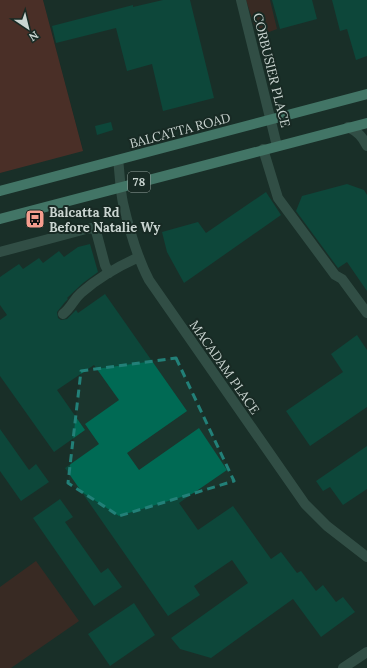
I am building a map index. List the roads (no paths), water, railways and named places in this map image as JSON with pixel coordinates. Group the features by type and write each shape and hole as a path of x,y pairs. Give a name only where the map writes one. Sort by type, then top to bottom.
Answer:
{"main road":[{"name":"BALCATTA ROAD","path":"0,191 367,94"},
{"name":"78","path":"0,219 367,123"}],"street":[{"name":"CORBUSIER PLACE","path":"241,0 278,146"},
{"path":"348,127 362,137 367,146"},
{"path":"263,150 278,198 335,275 342,279 367,314"},
{"name":"MACADAM PLACE","path":"118,160 123,202 133,240 146,274 159,295 305,504 327,526 367,557"},
{"path":"0,252 92,228 96,232 105,265 109,273"},
{"path":"63,314 82,293 109,273 139,256"},
{"path":"343,668 367,652"}],"place":[{"name":"Balcatta Rd Before Natalie Wy","path":"35,219"}]}
